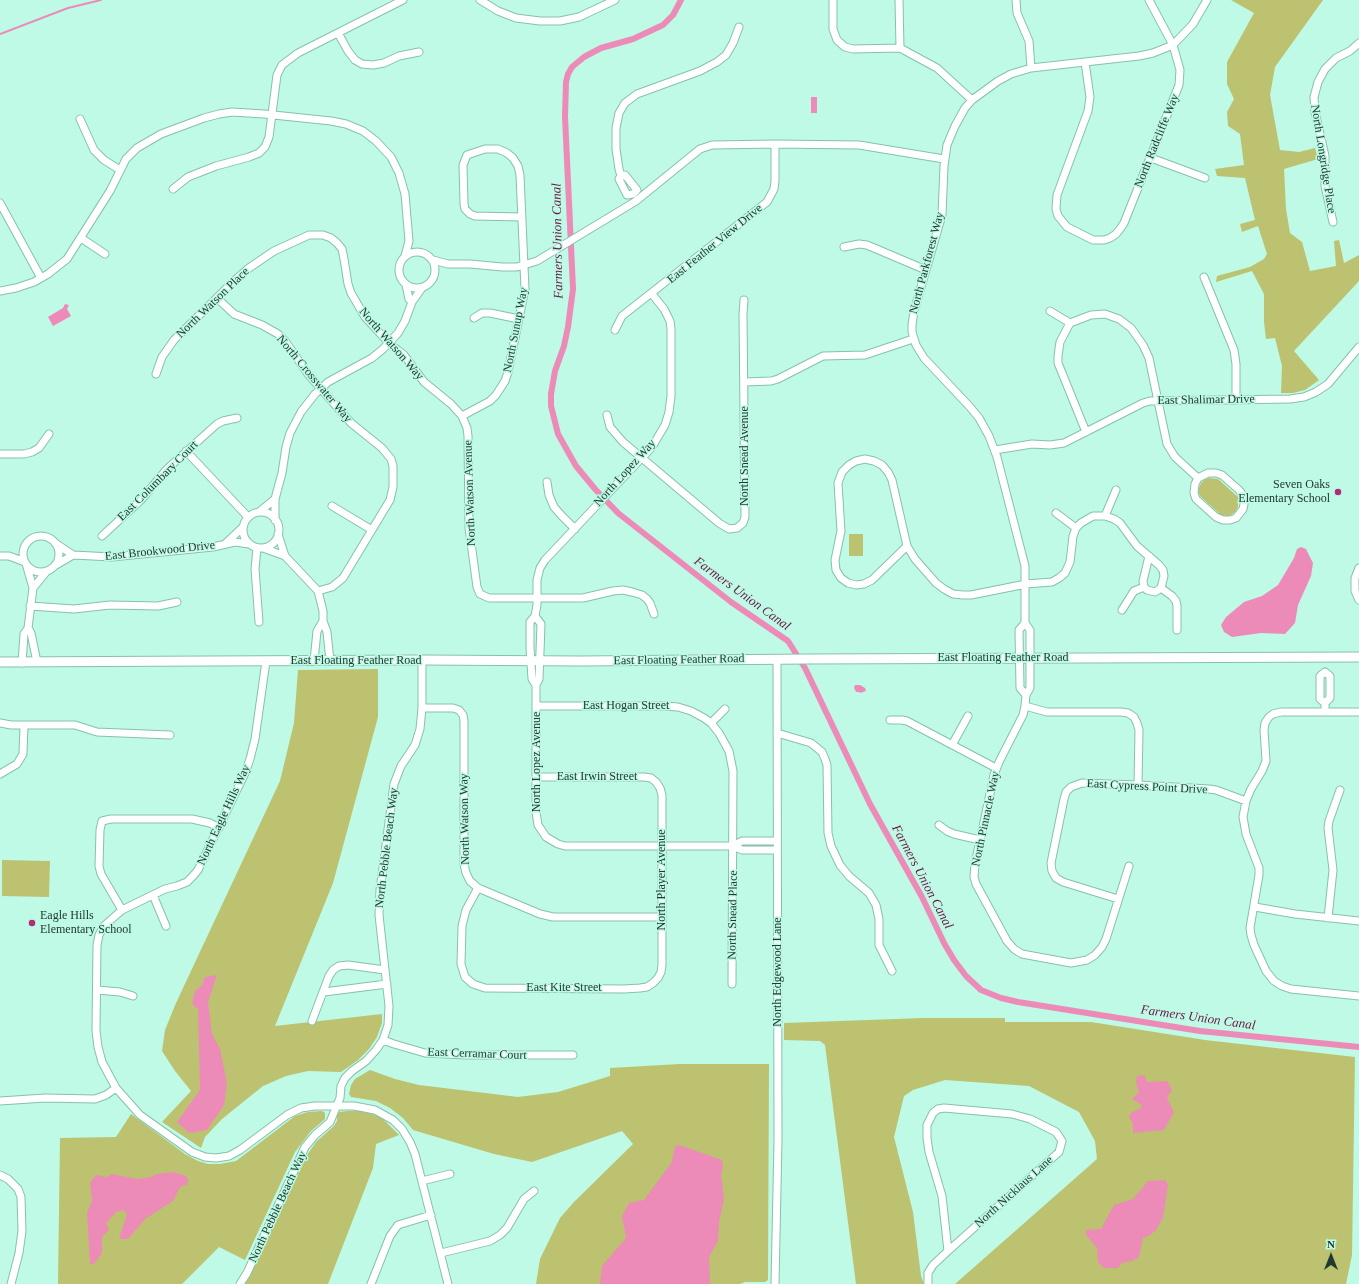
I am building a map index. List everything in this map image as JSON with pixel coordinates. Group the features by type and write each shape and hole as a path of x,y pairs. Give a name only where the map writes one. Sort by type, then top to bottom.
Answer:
{"main road":[{"name":"East Floating Feather Road","path":"0,662 1359,657"}],"street":[{"path":"173,189 188,177 216,166 259,153 265,147 269,137 277,74 282,65 298,53 403,0"},
{"path":"480,0 498,11 516,18 540,22 560,21 579,17 615,0"},
{"path":"833,0 833,29 837,40 845,47 853,49 900,48 937,68 972,100"},
{"path":"900,0 900,48"},
{"path":"1016,0 1017,13 1029,42 1031,68"},
{"name":"North Radcliffe Way","path":"1085,62 1090,97 1088,111 1057,195 1056,209 1058,216 1067,227 1093,240 1104,240 1116,234 1124,223 1179,85 1180,70 1173,45 1149,0"},
{"name":"North Parkforest Way","path":"1030,658 1030,630 1025,623 1026,584 1024,559 995,450 989,436 970,407 924,358 913,339 912,318 942,215 944,159 955,126 965,108 972,100 998,80 1031,68 1146,54 1173,45 1193,24 1207,0"},
{"path":"634,197 627,196 619,179 622,176 619,169 617,156 616,128 619,113 625,103 637,94 700,71 717,62 726,55 733,44 739,27"},
{"path":"338,33 348,51 355,60 362,64 373,66 399,56 419,52"},
{"name":"North Longridge Place","path":"1333,222 1325,186 1325,156 1315,112 1314,97 1318,82 1325,69 1336,58 1350,51 1359,44"},
{"path":"0,291 26,285 41,278 54,270 67,259 110,191 126,159 137,148 150,139 204,118 232,112 331,121 346,124 363,131 376,141 391,157 399,173 405,194 409,241 405,256"},
{"path":"80,119 94,150 104,160 120,170"},
{"name":"East Feather View Drive","path":"615,330 622,316 652,294 767,202 774,190 775,144"},
{"path":"432,260 448,264 470,264 502,267 524,265 537,261 574,239 700,149 712,145 859,145 944,159"},
{"name":"North Sunup Way","path":"462,416 490,401 501,388 508,372 525,289 520,175 518,166 508,153 498,149 485,149 467,155 462,165 465,209 470,214 475,216 521,217"},
{"path":"1151,158 1205,178"},
{"path":"0,202 41,278"},
{"name":"North Watson Place","path":"156,374 162,357 174,340 249,268 283,246 309,235 323,235 331,238"},
{"path":"81,238 105,254"},
{"name":"North Watson Way","path":"331,238 342,250 348,284 356,303 369,322 389,343 404,355 424,382 451,404 462,416"},
{"path":"330,661 327,632 323,621 323,611 318,591 285,556 278,534 275,499 280,487 286,447 290,432 301,412 320,389 337,376 372,358 389,343 398,333 405,321 412,302 422,288 432,282 435,265 432,260 409,241"},
{"path":"844,247 860,244 867,245 926,270"},
{"path":"412,302 409,299 406,285 400,277 398,271 401,260 405,256 410,253 423,253"},
{"path":"434,277 448,264"},
{"path":"1204,277 1234,350 1236,364 1236,400"},
{"path":"406,285 417,289 422,288"},
{"name":"North Lopez Way","path":"535,661 530,622 535,616 537,580 540,568 545,560 606,494 652,447 665,425 669,412 671,396 670,321 664,308 652,294"},
{"name":"North Crosswater Way","path":"217,298 234,314 262,325 278,334 285,341 301,365 320,389 351,423 382,448 391,459 393,466 392,494 343,578 332,587 318,591"},
{"path":"744,300 744,382 771,381 778,379 823,356 865,356 913,339"},
{"path":"1050,311 1070,323"},
{"path":"474,318 482,314 490,313 519,319"},
{"path":"1086,432 1058,363 1060,342 1070,323 1085,316 1098,314 1112,316 1131,328 1147,351 1165,437 1170,451 1198,478"},
{"name":"East Shalimar Drive","path":"995,450 1032,444 1058,445 1071,440 1143,403 1157,400 1290,399 1310,395 1328,384 1359,347"},
{"name":"North Snead Avenue","path":"641,459 718,524 729,529 737,528 743,523 746,516 744,382"},
{"path":"607,415 610,427 617,436 641,459"},
{"name":"North Watson Avenue","path":"462,416 467,428 468,436 469,528 477,587 480,594 489,598 537,598"},
{"name":"East Columbary Court","path":"102,536 141,500 167,468 186,451 217,424 237,418"},
{"path":"0,454 24,454 32,452 39,448 49,434"},
{"path":"186,451 248,517"},
{"path":"907,546 872,580 864,584 856,585 848,583 841,578 836,570 836,560 842,531 838,483 842,472 849,465 856,461 874,461 882,465 888,472 892,480 907,546 915,559 936,583 953,594 971,595 1026,584 1052,582 1065,572 1070,562 1072,536 1076,528 1093,516 1106,516 1120,523 1137,546 1149,556 1159,565 1163,570 1164,576 1161,588 1155,592 1151,592 1144,587 1143,581 1149,556"},
{"path":"1208,473 1216,473 1222,475 1239,490 1244,499 1244,504 1239,515 1230,520 1223,520 1216,517 1199,503 1194,493 1195,484 1198,478 1208,473"},
{"path":"547,482 554,507 575,529"},
{"path":"1106,516 1116,490"},
{"path":"275,499 259,512 248,517 243,528 243,534 249,544 285,556"},
{"path":"332,506 372,530"},
{"path":"259,512 268,514 276,520"},
{"path":"1056,513 1076,528"},
{"name":"East Brookwood Drive","path":"224,544 243,528"},
{"path":"260,548 273,543 278,534"},
{"path":"22,662 24,634 28,628 33,588 23,554 25,547 30,540 37,537 49,538 55,543 59,554 55,565"},
{"name":"East Brookwood Drive","path":"55,543 73,554 112,557 213,547 235,542 249,544"},
{"path":"9,556 25,547"},
{"path":"259,622 254,569 260,548"},
{"path":"33,588 47,571 73,554"},
{"path":"0,556 9,556 26,564 37,572 47,571"},
{"path":"1358,599 1355,591 1355,578 1359,568"},
{"path":"1122,610 1134,591 1144,587"},
{"path":"1161,588 1176,600 1177,630"},
{"path":"537,598 583,598 613,591 632,592 642,595 647,599 654,614"},
{"path":"30,606 74,609 110,605 158,606 177,602"},
{"name":"North Lopez Way","path":"535,616 541,624 535,661"},
{"path":"314,661 317,632 323,621"},
{"name":"North Parkforest Way","path":"1020,658 1019,630 1025,623"},
{"path":"28,628 31,633 37,662"},
{"name":"North Pinnacle Way","path":"1020,658 1020,688 1026,695"},
{"name":"North Pinnacle Way","path":"1030,658 1030,688 1026,695 1025,706 1020,722 996,768 975,864 974,877 976,884 1007,941 1014,949 1029,956 1071,963 1087,960 1095,955 1102,947 1106,939 1118,899"},
{"path":"1325,658 1325,672 1330,676 1330,698 1325,703 1325,712"},
{"name":"North Edgewood Lane","path":"775,1284 778,1140 777,733 780,659"},
{"name":"North Pebble Beach Way","path":"240,1284 247,1273 305,1148 315,1135 330,1122 340,1098 341,1086 345,1078 366,1061 376,1050 383,1040 388,1025 389,1015 387,984 384,970 379,903 394,784 401,766 419,737 422,708 422,660"},
{"name":"North Eagle Hills Way","path":"266,661 250,760 220,828 198,870 187,882 153,894 122,910 104,926 99,935 97,990 98,1047 102,1062 116,1088 140,1115 192,1152 204,1157 216,1158 229,1156 240,1150 287,1115 301,1108 316,1106 354,1106 375,1110 393,1120 402,1129 415,1154 448,1284"},
{"name":"North Lopez Avenue","path":"535,661 539,679 536,684 536,819 546,837 565,846 662,846"},
{"name":"East Hogan Street","path":"537,706 671,706 691,711 711,723"},
{"path":"1025,706 1047,712 1121,712 1134,717 1139,730 1138,785"},
{"name":"North Watson Way","path":"422,708 453,708 459,710 463,715 464,864 470,881 478,888"},
{"path":"725,710 711,723 727,744 733,764 733,846"},
{"path":"1359,712 1281,712 1273,714 1266,723 1264,730 1266,761 1262,771 1251,788 1246,801 1243,817 1244,826 1259,868 1250,928 1254,946 1266,971 1274,981 1291,989 1359,996"},
{"path":"952,745 968,716"},
{"path":"890,720 907,721 996,768"},
{"path":"0,724 75,725 97,732 170,735"},
{"path":"0,774 17,764 23,754 24,725"},
{"path":"777,733 811,743 822,752 827,765 828,833 831,846 836,859 844,871 869,893 876,905 879,919 879,945 892,970"},
{"name":"East Irwin Street","path":"536,777 644,777 651,778 656,782"},
{"name":"North Player Avenue","path":"656,782 662,795 662,965 658,978"},
{"name":"East Cypress Point Drive","path":"1118,899 1063,882 1056,878 1052,871 1051,863 1064,799 1066,792 1071,787 1082,783 1216,790 1246,801"},
{"path":"1328,918 1333,870 1328,828 1340,790"},
{"path":"122,910 101,874 99,866 100,830 102,822 111,819 192,819 205,821 220,828"},
{"path":"939,825 954,834 980,840"},
{"path":"733,846 742,841 777,841"},
{"path":"662,846 733,846 742,850 777,850"},
{"name":"North Snead Place","path":"732,984 733,846"},
{"path":"1118,899 1129,866"},
{"path":"478,888 532,911 553,917 662,917"},
{"name":"East Kite Street","path":"478,888 463,918 461,964 469,981 478,986 485,988 640,988 653,984 658,978"},
{"path":"153,894 166,926"},
{"path":"1254,906 1295,914 1359,921"},
{"path":"312,1021 329,976 339,966 384,970"},
{"path":"324,992 387,984"},
{"path":"97,990 120,992 133,996"},
{"name":"East Cerramar Court","path":"383,1040 425,1053 466,1055 573,1055"},
{"path":"0,1100 45,1098 95,1099 106,1095 116,1088"},
{"name":"North Nicklaus Lane","path":"944,1108 1012,1114 1030,1119 1056,1132 1062,1141 1058,1152 948,1251 944,1207 929,1152 927,1138 927,1125 934,1113 938,1109 944,1108"},
{"path":"422,1181 450,1174"},
{"path":"0,1175 8,1179 18,1189 21,1197 22,1231 19,1253 11,1284"},
{"path":"441,1254 490,1241 500,1235 507,1228 524,1199 534,1191"},
{"path":"371,1284 390,1236 398,1224 431,1215"},
{"path":"928,1284 928,1273 933,1265 948,1251"}],"green space":[{"path":"1231,0 1323,0 1275,67 1270,95 1280,150 1299,152 1315,148 1318,159 1284,169 1286,209 1290,233 1302,242 1310,271 1336,266 1334,241 1339,240 1344,263 1359,255 1359,281 1294,351 1319,380 1305,390 1293,393 1281,393 1282,366 1275,338 1266,339 1264,322 1264,294 1252,271 1216,282 1217,276 1250,267 1264,259 1267,254 1258,226 1242,232 1240,224 1255,220 1245,178 1217,176 1215,169 1244,165 1240,134 1228,126 1227,112 1234,99 1227,84 1227,62 1254,13"},
{"path":"1205,479 1218,479 1238,497 1238,507 1231,515 1221,515 1200,496 1198,490 1201,483"},
{"path":"849,534 863,534 863,556 849,556"},
{"path":"378,669 378,717 333,883 275,1026 382,1014 382,1023 377,1037 369,1049 358,1060 341,1072 308,1071 286,1076 263,1086 222,1119 205,1137 201,1148 162,1122 191,1091 175,1071 162,1051 165,1030 176,1003 280,781 294,723 298,670"},
{"path":"2,860 50,861 49,897 2,896"},
{"path":"924,1018 1005,1018 1005,1022 1091,1022 1205,1040 1355,1057 1352,1255 1346,1284 955,1284 1097,1159 1095,1141 1079,1112 1029,1086 945,1080 913,1090 904,1096 894,1137 913,1212 921,1276 924,1284 856,1284 825,1045 820,1041 784,1040 784,1023"},
{"path":"680,1064 769,1064 768,1280 765,1282 745,1282 740,1284 536,1284 540,1259 560,1218 574,1202 633,1144 622,1131 532,1162 494,1154 413,1130 403,1118 390,1108 376,1101 351,1097 349,1094 351,1085 355,1079 370,1070 395,1079 419,1085 518,1097 558,1092 610,1076 610,1068"},
{"path":"322,1111 325,1113 325,1119 311,1131 295,1152 245,1260 219,1247 182,1284 58,1284 60,1138 116,1137 131,1114 185,1154 198,1161 208,1164 220,1164 236,1161 295,1116 308,1112"},
{"path":"359,1111 382,1118 399,1135 376,1144 373,1168 328,1284 245,1284 307,1155 316,1142 334,1126 339,1112"}],"shaded area":[{"path":"811,97 817,97 817,113 811,113"},
{"path":"65,304 69,305 67,309 71,316 53,326 48,317 63,308"},
{"path":"1301,547 1306,549 1313,563 1311,576 1298,605 1295,623 1285,634 1261,633 1232,637 1224,632 1221,625 1226,617 1244,602 1262,596 1278,585 1294,558 1297,549"},
{"path":"855,685 860,685 865,688 866,691 860,693 856,692 854,688"},
{"path":"217,975 208,1002 212,1034 220,1049 227,1083 224,1105 207,1130 189,1133 177,1122 200,1090 198,1009 192,1004 195,991 202,985 205,977"},
{"path":"1144,1075 1147,1082 1167,1081 1172,1090 1167,1098 1174,1112 1164,1130 1133,1133 1133,1124 1129,1117 1132,1112 1140,1109 1142,1105 1132,1099 1139,1092 1136,1083 1137,1076"},
{"path":"679,1145 722,1160 723,1168 721,1173 724,1199 719,1222 718,1241 709,1257 710,1284 600,1284 602,1266 626,1238 622,1216 629,1203 644,1200 672,1162 675,1146"},
{"path":"173,1172 186,1176 188,1180 187,1186 183,1185 179,1189 173,1201 145,1219 128,1239 119,1239 127,1214 124,1210 116,1212 106,1223 109,1230 102,1237 102,1253 94,1264 90,1264 87,1213 92,1201 90,1183 96,1175 107,1177 112,1174 137,1179"},
{"path":"1165,1180 1168,1185 1163,1218 1156,1230 1143,1238 1139,1257 1132,1261 1122,1263 1118,1268 1104,1268 1098,1262 1097,1248 1086,1235 1086,1230 1101,1229 1114,1205 1133,1199 1148,1181"}],"waterway":[{"path":"0,34 68,8 101,0"},
{"name":"Farmers Union Canal","path":"681,0 673,15 663,25 633,39 601,48 584,57 572,67 566,82 565,117 573,289 564,346 555,371 551,394 551,406 558,434 576,466 618,513 731,602 788,641 805,668 870,804 922,897 944,943 966,976 981,990 1001,998 1018,1002 1200,1031 1359,1047"}],"place":[{"name":"Seven Oaks Elementary School","path":"1338,492"},
{"name":"Eagle Hills Elementary School","path":"32,923"}]}
